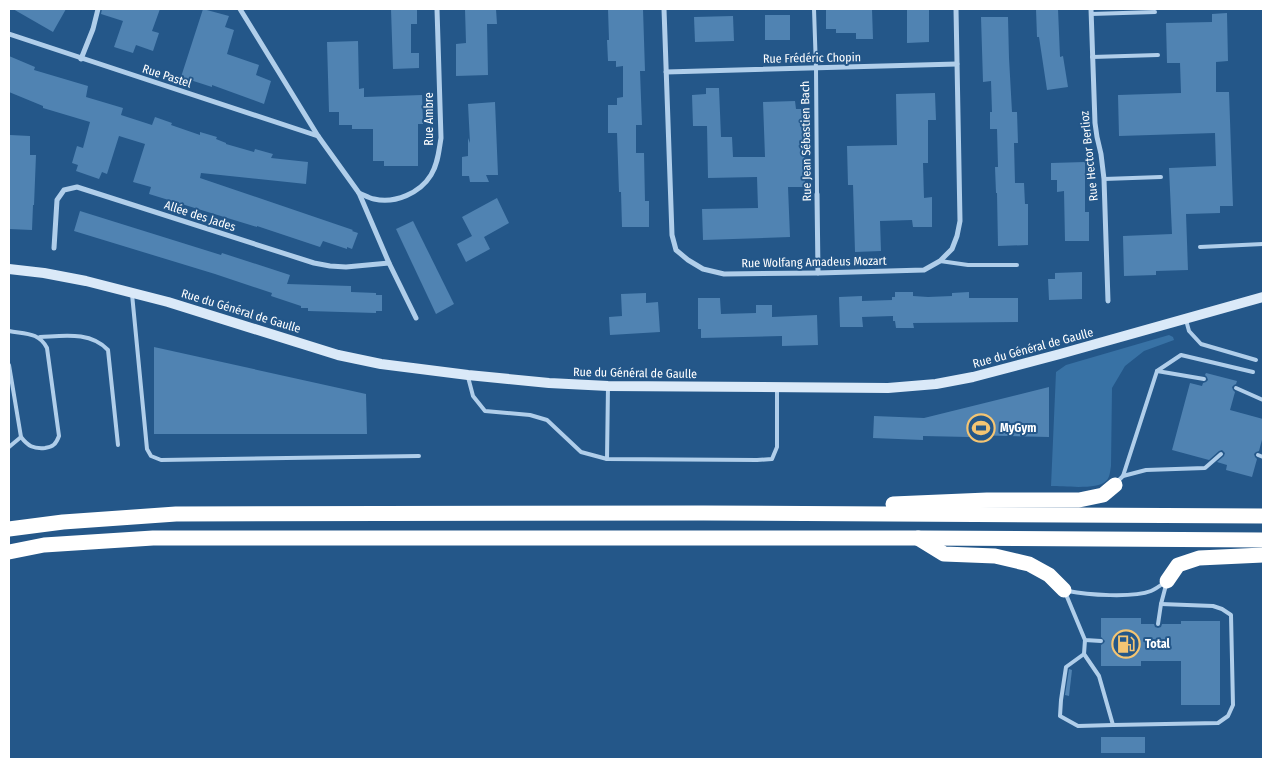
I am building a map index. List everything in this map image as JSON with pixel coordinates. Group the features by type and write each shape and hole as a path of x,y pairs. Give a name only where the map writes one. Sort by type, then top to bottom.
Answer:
{"highway":[{"path":"703,513 987,500 1079,500 1103,495 1119,480"},
{"path":"9,529 64,522 176,514 703,513 1263,516"},
{"path":"9,552 44,545 153,538 1263,540"},
{"path":"918,538 944,554 994,556 1029,564 1049,575 1064,590"},
{"path":"1167,581 1178,565 1198,558 1263,555"}],"street":[{"path":"81,59 93,29 98,9"},
{"path":"240,9 318,136 359,193 389,263 416,318"},
{"name":"Rue Ambre","path":"359,193 373,199 388,200 408,195 422,186 432,174 441,138 437,9"},
{"name":"Rue Wolfang Amadeus Mozart","path":"664,9 672,235 676,250 688,260 702,269 724,274 924,270 940,261 952,249 958,236 960,221 956,9"},
{"name":"Rue Hector Berlioz","path":"1091,12 1095,123 1104,179 1108,301"},
{"name":"Rue Pastel","path":"9,34 318,136"},
{"name":"Rue Frédéric Chopin","path":"666,72 957,64"},
{"name":"Allée des Jades","path":"54,248 57,200 64,190 76,187 314,263 346,267 389,263"},
{"name":"Rue Jean Sébastien Bach","path":"817,194 818,273"},
{"name":"Rue du Général de Gaulle","path":"9,270 44,273 132,292 338,355 381,364 549,383 608,386 888,388 936,384 973,377 1263,298"}],"lane":[{"name":"Rue Jean Sébastien Bach","path":"814,9 817,194"},
{"path":"1091,12 1155,12"},
{"path":"1092,57 1158,55"},
{"path":"1104,179 1161,177"},
{"path":"1200,247 1263,244"},
{"path":"940,261 968,265 1017,265"},
{"path":"132,292 147,449 151,456 161,460 420,456"},
{"path":"1186,318 1189,331 1201,344 1256,360"},
{"path":"9,331 40,337 72,335 90,338 102,344 108,350 118,445"},
{"path":"9,365 21,437 27,444 37,449 51,447 56,443 59,436 47,348 40,337"},
{"path":"1119,480 1157,371 1181,355 1252,372"},
{"path":"1157,371 1204,379"},
{"path":"468,375 473,396 485,411 530,414 547,420 582,452 607,459 772,459 777,447 777,388"},
{"path":"607,459 608,386"},
{"path":"1236,388 1263,400"},
{"path":"9,448 21,437"},
{"path":"1119,480 1146,470 1206,468 1221,454"},
{"path":"1258,454 1263,457"},
{"path":"1064,590 1083,594 1134,594 1152,590 1167,581"},
{"path":"1158,624 1167,581"},
{"path":"1064,590 1085,640 1084,654 1099,676 1112,725"},
{"path":"1084,654 1066,667 1061,700 1060,716 1078,726 1218,723 1228,716 1233,705 1230,615 1222,609 1213,606 1161,604"},
{"path":"1085,640 1101,641"}],"shaded area":[{"path":"1169,335 1174,340 1144,351 1125,366 1112,388 1111,466 1107,480 1102,484 1089,487 1051,486 1056,372 1066,365"}],"building":[{"path":"13,9 66,9 53,32"},
{"path":"102,9 160,9 152,31 159,33 153,51 136,45 133,53 114,47 123,21 101,14"},
{"path":"203,9 229,16 225,27 234,30 227,54 259,65 256,75 271,81 264,104 212,85 212,87 181,77"},
{"path":"391,9 417,9 417,24 411,24 411,53 419,53 419,68 393,69"},
{"path":"465,9 496,9 497,24 487,24 488,75 456,76 456,44 466,43"},
{"path":"608,9 643,9 645,71 640,71 642,125 636,125 636,153 644,153 645,201 649,201 649,227 622,227 617,133 608,133 608,105 617,105 617,98 623,97 623,66 616,67 616,61 608,61"},
{"path":"826,9 872,9 873,39 856,39 856,33 836,33 836,29 826,29"},
{"path":"929,9 929,42 907,43 907,10"},
{"path":"1036,9 1058,9 1060,57 1063,56 1068,87 1047,90 1039,37 1037,37"},
{"path":"1227,13 1228,61 1216,62 1216,92 1229,92 1233,206 1220,206 1220,213 1186,214 1188,270 1156,271 1156,275 1124,276 1123,236 1172,234 1169,168 1216,166 1215,133 1119,136 1118,95 1181,93 1180,63 1167,63 1166,23 1212,22 1212,14"},
{"path":"765,15 790,15 790,40 765,40"},
{"path":"733,16 734,41 695,42 694,17"},
{"path":"981,17 1008,17 1012,112 1017,112 1018,143 1014,143 1015,183 1024,183 1025,204 1028,204 1028,245 998,246 995,167 998,167 997,129 990,129 990,112 992,112 991,81 983,82"},
{"path":"358,41 359,89 364,88 364,97 422,95 423,124 418,124 418,166 384,166 384,161 373,161 373,129 352,129 352,125 339,125 339,112 329,112 327,42"},
{"path":"9,56 35,67 34,70 88,86 86,97 123,108 121,115 152,125 155,117 200,135 200,132 217,137 216,139 226,144 254,152 255,149 273,154 271,158 308,162 306,184 201,173 200,178 353,230 358,233 352,249 323,241 320,247 149,194 151,187 133,182 145,144 119,136 107,174 102,172 99,179 76,171 78,165 72,163 77,146 83,148 90,122 43,108 43,106 9,92"},
{"path":"706,88 719,88 721,137 732,137 733,157 765,157 763,102 795,101 796,109 803,109 805,187 788,187 790,237 703,240 702,209 758,208 757,177 708,178 707,126 693,126 692,95 706,94"},
{"path":"935,93 936,120 928,120 928,163 923,163 924,198 932,197 932,227 913,227 912,220 880,221 881,251 855,252 853,185 848,185 847,146 897,145 896,94"},
{"path":"495,102 498,175 486,175 489,182 470,182 469,176 462,176 462,157 468,156 468,138 470,143 468,104"},
{"path":"10,135 30,136 30,155 36,155 32,230 9,229"},
{"path":"1085,162 1085,212 1089,212 1089,241 1065,241 1064,191 1057,192 1057,180 1051,180 1051,163"},
{"path":"497,198 509,223 484,237 490,249 466,262 457,244 472,236 462,217"},
{"path":"80,211 290,275 287,284 351,286 351,292 376,293 376,295 382,295 382,311 376,311 376,313 308,311 308,308 301,308 301,306 271,296 272,293 74,231"},
{"path":"413,221 454,304 436,314 396,229"},
{"path":"1082,272 1082,299 1049,300 1048,279 1055,279 1055,273"},
{"path":"895,292 913,292 913,296 928,297 952,296 952,293 969,292 969,298 1018,298 1018,322 913,323 914,328 896,328 893,316 862,317 863,327 840,327 839,297 862,296 862,301 892,300 892,297 895,297"},
{"path":"646,293 646,303 658,302 660,332 610,335 609,317 622,316 621,294"},
{"path":"698,298 720,298 721,314 756,313 756,305 772,305 772,317 817,315 818,345 782,346 782,336 701,338 701,329 698,329"},
{"path":"154,347 366,394 367,434 154,434"},
{"path":"1206,373 1237,381 1232,387 1235,392 1230,410 1263,419 1263,436 1259,451 1254,454 1257,459 1252,477 1226,470 1227,465 1217,462 1224,456 1225,453 1222,450 1209,460 1172,450 1190,383 1202,386 1208,380 1205,375"},
{"path":"1049,387 1049,437 969,435 969,437 923,436 923,440 873,438 874,416 924,418"},
{"path":"1101,618 1141,618 1141,624 1154,624 1158,628 1162,624 1181,624 1181,621 1220,621 1220,705 1181,705 1181,661 1141,661 1141,666 1101,666 1101,645 1105,641 1101,637"},
{"path":"1069,669 1072,670 1069,696 1065,695"},
{"path":"1101,737 1145,737 1145,753 1101,753"}],"place":[{"name":"MyGym","path":"981,428"},
{"name":"Total","path":"1126,644"}]}
